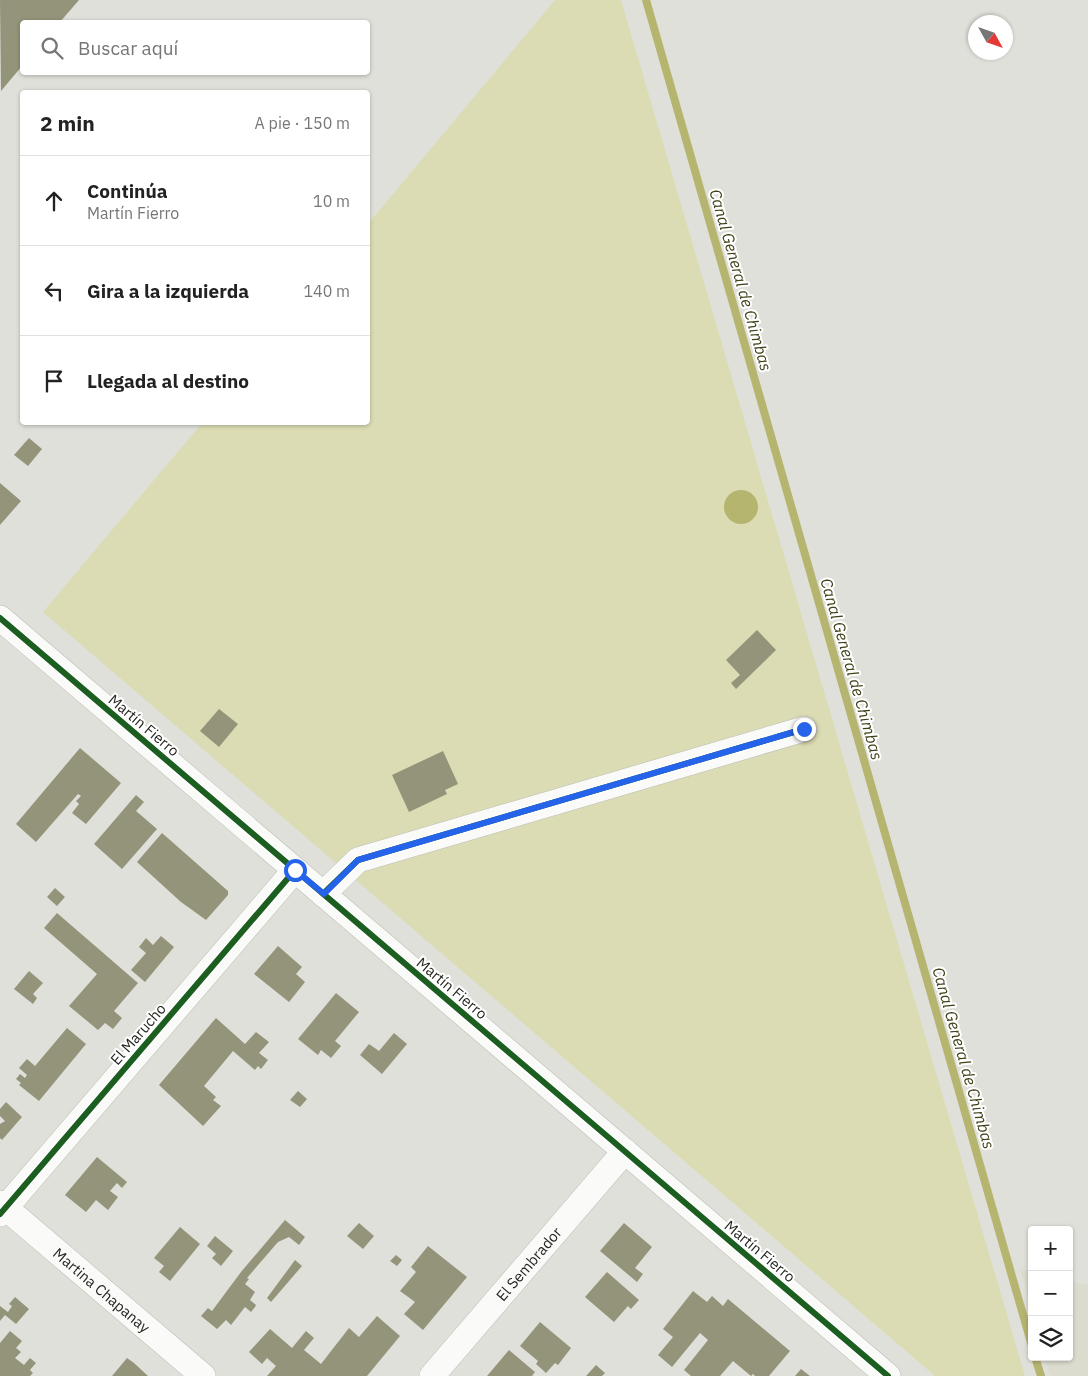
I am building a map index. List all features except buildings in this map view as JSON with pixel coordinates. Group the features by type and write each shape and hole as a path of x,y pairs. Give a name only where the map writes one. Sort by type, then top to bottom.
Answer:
{"street":[{"name":"Martín Fierro","path":"0,618 888,1376"},
{"path":"324,894 358,860 804,729"},
{"name":"El Marucho","path":"2,1208 295,870"},
{"name":"El Sembrador","path":"432,1376 625,1152"},
{"name":"Martina Chapanay","path":"2,1208 203,1376"}],"shaded area":[{"path":"741,490 748,491 753,495 757,500 757,514 753,519 748,523 741,524 734,523 729,519 725,514 724,507 725,500 729,495 734,491"},
{"path":"1020,1269 1028,1270 1028,1296"},
{"path":"1073,1282 1088,1285 1088,1376 1050,1376 1046,1361 1073,1361"}],"green space":[{"path":"555,0 621,0 1025,1376 935,1376 43,612 200,425 370,425 370,222"}],"waterway":[{"name":"Canal General de Chimbas","path":"646,0 1028,1332"},
{"name":"Canal General de Chimbas","path":"1036,1361 1041,1376"}],"cycle path":[{"path":"0,618 888,1376"},
{"path":"323,894 358,860 804,729"},
{"path":"0,1214 295,870"}],"route":[{"path":"295,870 324,894 358,860 804,729"}]}
